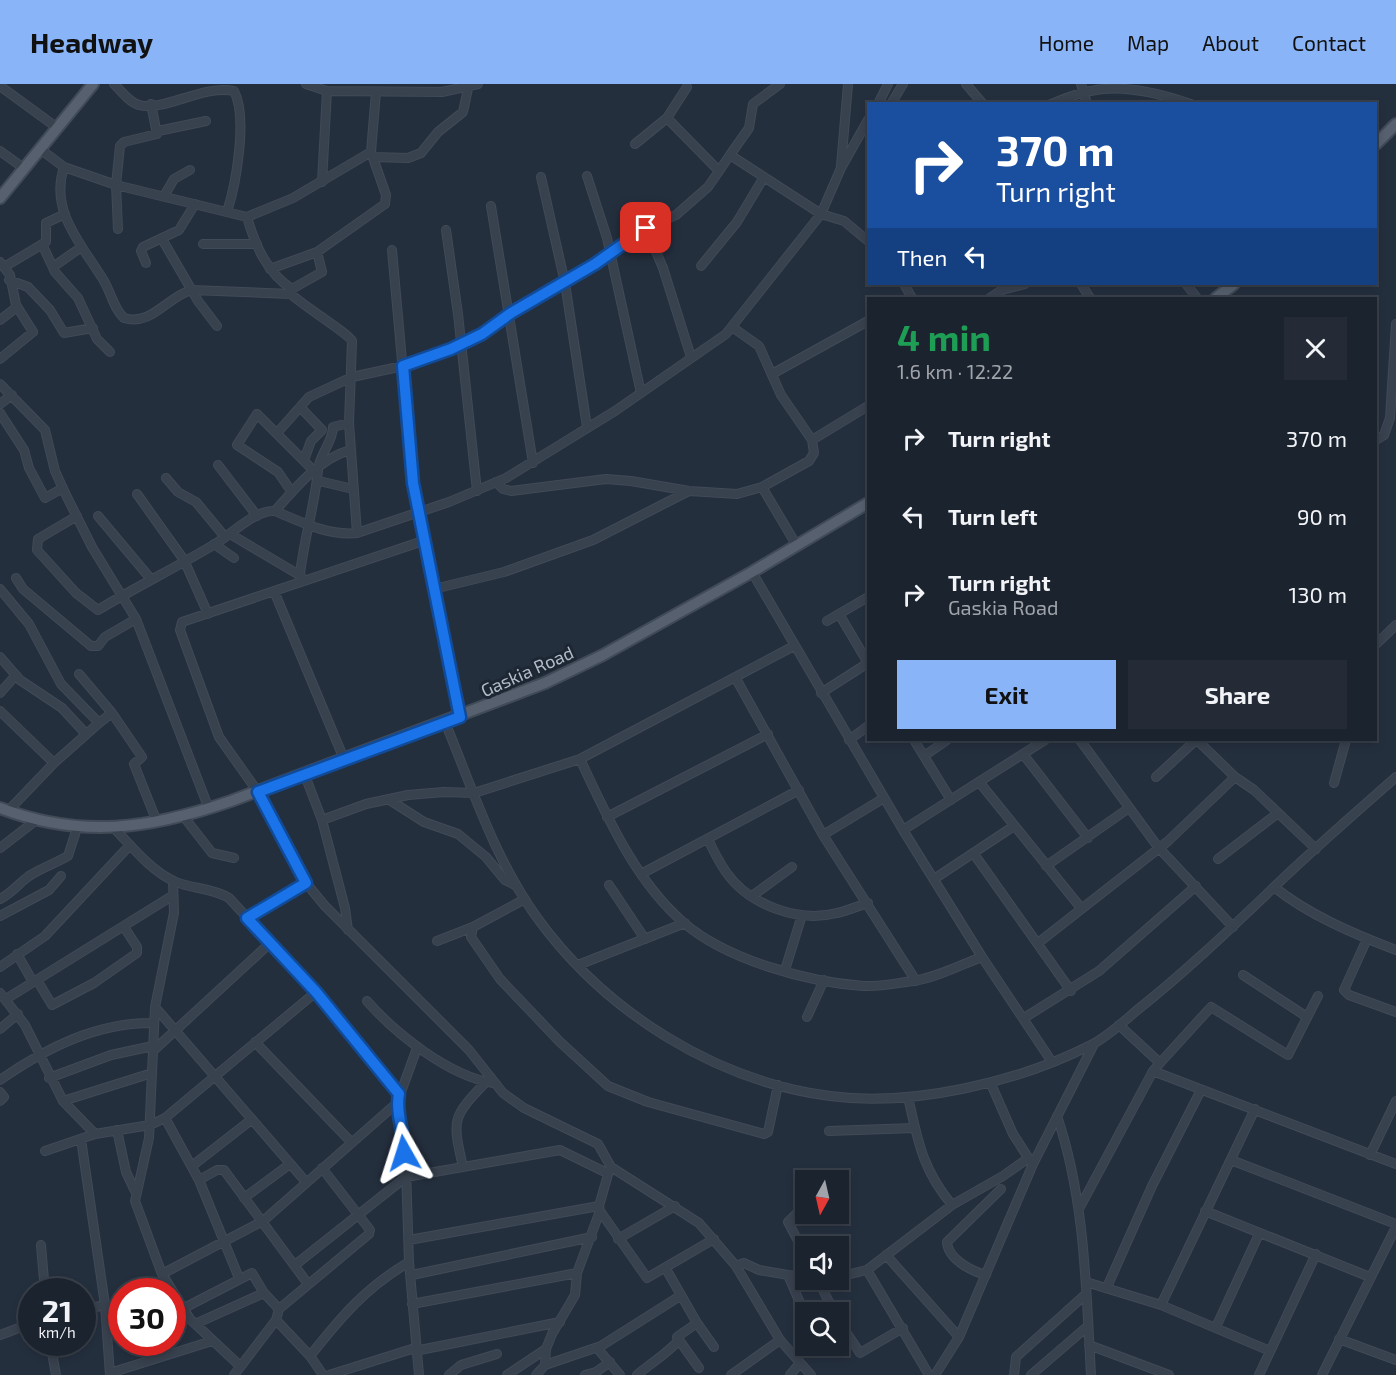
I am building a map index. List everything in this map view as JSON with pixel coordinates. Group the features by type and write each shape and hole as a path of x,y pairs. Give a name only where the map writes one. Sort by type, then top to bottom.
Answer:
{"main road":[{"path":"0,187 84,84"},
{"path":"0,198 93,84"},
{"path":"1377,143 1396,124"},
{"path":"1217,297 1233,285"},
{"name":"Gaskia Road","path":"4,810 35,821 77,828 113,827 184,817 258,792 304,773 460,717 567,673 752,572 867,504"}],"street":[{"path":"114,84 135,104 151,104 200,86 224,85 234,91 238,105 240,135 227,212"},
{"path":"306,84 327,91 376,92 449,92 478,84"},
{"path":"277,433 309,397 352,377 403,366 482,334 511,313 609,255 646,228 676,215 691,204 719,171 749,128 753,104 780,84"},
{"path":"841,168 848,84"},
{"path":"879,102 888,84"},
{"path":"892,102 903,84"},
{"path":"966,84 981,102"},
{"path":"1081,84 1086,102"},
{"path":"0,86 52,124"},
{"path":"40,149 64,167 116,185 247,216 279,206 372,155 408,158 421,153 438,132 463,112 469,86"},
{"path":"635,144 667,118 687,87"},
{"path":"1057,102 1101,90 1124,91 1181,102"},
{"path":"322,182 327,91"},
{"path":"270,269 317,252 385,204 386,195 372,155 376,92"},
{"path":"151,104 158,131"},
{"path":"667,118 719,171"},
{"path":"118,229 116,185 122,143 154,136 158,131 206,121"},
{"path":"77,516 38,539 36,544 39,554 98,610 267,511 275,511 335,533 357,533 477,491 496,482 533,463 641,393 732,327 821,214 841,168 867,122"},
{"path":"0,151 18,164"},
{"path":"730,155 821,214 844,221 867,240"},
{"path":"64,167 60,179 65,213 80,248 104,280 124,318 139,320 148,318 170,300 191,290 291,292 322,272 317,252"},
{"path":"164,196 174,179 190,170"},
{"path":"587,176 609,255 641,393"},
{"path":"541,177 565,283 587,427"},
{"path":"701,266 737,222 764,177"},
{"path":"147,263 141,251 143,248 185,224 195,204"},
{"path":"491,206 511,313 533,463"},
{"path":"0,359 33,332 17,307 9,280 10,275 2,264 42,244 48,238 46,223 65,213"},
{"path":"247,216 256,244 279,281 323,321 350,336 352,377 349,423 357,533"},
{"path":"646,228 663,268 692,357"},
{"path":"446,230 477,491"},
{"path":"162,239 191,290 217,326"},
{"path":"42,244 54,267 84,306 97,339 110,352"},
{"path":"203,244 256,244"},
{"path":"54,267 80,248"},
{"path":"392,250 418,512 460,717"},
{"path":"9,280 28,287 50,309 64,333 93,328"},
{"path":"992,297 1002,290 1021,285"},
{"path":"1187,285 1196,297"},
{"path":"0,320 17,307"},
{"path":"772,374 867,322"},
{"path":"1377,439 1384,435 1390,418 1396,324"},
{"path":"496,482 503,489 511,491 581,480 619,480 726,495 762,487 809,461 814,453 812,440 781,395 765,364 759,346 732,327"},
{"path":"0,384 45,430 55,471 63,488 98,557 136,619 209,809"},
{"path":"0,404 12,395"},
{"path":"300,407 322,430 311,441 304,460"},
{"path":"812,440 867,407"},
{"path":"0,413 24,450 29,468 45,498 63,488"},
{"path":"291,491 278,471 237,445 256,414 315,469 319,481 307,524 302,577"},
{"path":"315,469 330,441 333,427 349,423"},
{"path":"275,511 291,491 315,469 337,454 350,450"},
{"path":"218,465 257,516"},
{"path":"166,478 178,492 196,502 228,535 302,577"},
{"path":"319,481 335,487 353,489"},
{"path":"762,487 797,546"},
{"path":"434,589 504,572 593,540 689,491"},
{"path":"137,494 184,560 208,614"},
{"path":"98,516 150,578"},
{"path":"423,541 302,577 274,591 182,622 180,630 219,737 258,792 306,883 348,930 469,1050 485,1069 490,1083"},
{"path":"214,544 234,558"},
{"path":"752,572 903,830 982,957 1052,1062"},
{"path":"16,578 23,589 91,646 98,646 105,638 136,619"},
{"path":"0,589 29,624 61,684 99,723"},
{"path":"274,591 344,759"},
{"path":"827,621 867,598"},
{"path":"839,614 867,661"},
{"path":"1377,643 1396,625"},
{"path":"322,820 388,799 444,792 474,793 580,759 794,646"},
{"path":"0,657 27,686 62,708 86,734"},
{"path":"821,693 867,664"},
{"path":"79,674 112,713 142,757 134,764 157,822"},
{"path":"0,693 16,675"},
{"path":"735,677 823,835 916,981"},
{"path":"0,711 54,763"},
{"path":"4,810 112,713"},
{"path":"445,722 503,864 515,885 556,942 578,965 630,1014 706,1058 778,1085 832,1096 908,1097 991,1084 1094,1044 1185,973 1274,887 1396,777"},
{"path":"849,740 867,727"},
{"path":"607,817 768,734"},
{"path":"915,741 951,800"},
{"path":"924,756 946,741"},
{"path":"903,830 1043,741"},
{"path":"1081,741 1158,846 1233,927"},
{"path":"1156,777 1196,741"},
{"path":"1198,741 1316,849"},
{"path":"1334,783 1346,741"},
{"path":"1023,754 1088,838"},
{"path":"580,759 607,817 641,874 685,923 726,948 765,966 824,980 865,986 916,981 982,957"},
{"path":"304,773 322,820 345,908 348,930"},
{"path":"1038,943 1158,846 1167,842 1235,777"},
{"path":"980,783 1082,908"},
{"path":"641,874 799,790"},
{"path":"823,835 884,798"},
{"path":"388,799 424,822 458,834 486,857 505,880 515,885"},
{"path":"1046,866 1129,808"},
{"path":"1218,859 1278,813"},
{"path":"184,817 212,853 234,858"},
{"path":"0,848 35,821"},
{"path":"934,879 1014,826"},
{"path":"113,827 130,845 173,881 221,893 316,992 399,1094"},
{"path":"0,899 11,894 14,887 31,875 68,856 77,828"},
{"path":"708,839 726,873 752,896 773,908 802,915 835,914 868,903"},
{"path":"0,967 45,936 130,845"},
{"path":"974,854 1071,991"},
{"path":"752,896 792,867"},
{"path":"0,916 49,890 61,876"},
{"path":"165,1278 140,1221 135,1202 135,1191 150,1125 155,1007 174,913 173,881"},
{"path":"247,918 306,883"},
{"path":"609,885 645,939"},
{"path":"1024,1018 1099,972 1196,886"},
{"path":"1274,887 1289,899 1367,939 1396,950"},
{"path":"95,1134 63,1101 18,1014 3,996 35,981 172,897"},
{"path":"437,941 472,927 525,899"},
{"path":"785,970 802,915"},
{"path":"578,965 685,923"},
{"path":"17,954 52,1005 94,983 137,953 137,947 124,927"},
{"path":"472,927 471,937 500,979 559,1041 600,1078 621,1092 648,1102 764,1134 768,1132 778,1085"},
{"path":"1367,939 1344,990 1349,995 1396,1012"},
{"path":"50,1078 111,1055 153,1048 176,1030 269,944"},
{"path":"1243,975 1307,1017"},
{"path":"807,1017 824,980"},
{"path":"45,1151 95,1134 150,1125 165,1118 316,992"},
{"path":"1080,1207 1153,1071 1211,1007 1288,1055 1318,996"},
{"path":"367,1001 397,1033 417,1048 490,1083 524,1108 598,1144 609,1170 592,1238 577,1273 575,1295 546,1349 545,1365"},
{"path":"155,1007 213,1077 306,1182"},
{"path":"0,1029 18,1014"},
{"path":"0,1080 39,1055 97,1029 125,1023 154,1023"},
{"path":"1119,1025 1160,1063"},
{"path":"255,1042 352,1143"},
{"path":"935,1375 959,1337 986,1275 1030,1161 1057,1116 1094,1044"},
{"path":"417,1048 397,1103 405,1137 409,1262 412,1275 415,1350 419,1375"},
{"path":"1153,1071 1396,1164"},
{"path":"63,1101 152,1073"},
{"path":"463,1167 456,1129 457,1114 490,1083"},
{"path":"991,1084 1013,1134 1030,1161"},
{"path":"1107,1287 1153,1183 1201,1090"},
{"path":"0,1092 4,1097 0,1101"},
{"path":"908,1097 923,1159 934,1184 952,1205"},
{"path":"1370,1155 1396,1101"},
{"path":"162,1274 263,1221 397,1103"},
{"path":"1161,1305 1255,1109"},
{"path":"1057,1116 1070,1153 1080,1207 1091,1375"},
{"path":"165,1118 192,1166 193,1174 199,1180 239,1278"},
{"path":"192,1166 251,1120"},
{"path":"829,1131 915,1128"},
{"path":"117,1130 126,1172 135,1191"},
{"path":"81,1139 105,1305 110,1374 212,1341"},
{"path":"295,1265 406,1177 560,1150 609,1170 675,1206 699,1222 736,1266 780,1340 811,1375"},
{"path":"1231,1160 1396,1225 1322,1375"},
{"path":"849,1274 867,1270 952,1205 1030,1161"},
{"path":"244,1198 290,1164"},
{"path":"234,1375 276,1320 279,1309 367,1237 370,1230 322,1168"},
{"path":"199,1180 217,1170 225,1170 308,1284"},
{"path":"986,1275 963,1265 948,1250 947,1242 1001,1189"},
{"path":"618,1239 675,1206"},
{"path":"599,1209 646,1278 666,1269 714,1239"},
{"path":"409,1240 599,1209"},
{"path":"1205,1211 1370,1277"},
{"path":"795,1215 788,1222 795,1236"},
{"path":"1216,1327 1259,1234"},
{"path":"412,1275 592,1238"},
{"path":"40,1245 44,1278"},
{"path":"1259,1375 1316,1254"},
{"path":"886,1255 959,1337"},
{"path":"310,1356 347,1309 370,1286 409,1262"},
{"path":"736,1266 744,1263 759,1270 795,1276"},
{"path":"666,1269 680,1296 714,1347"},
{"path":"867,1270 929,1375"},
{"path":"186,1307 252,1273 264,1293 279,1309"},
{"path":"412,1304 577,1273"},
{"path":"788,1275 800,1302"},
{"path":"1086,1282 1161,1305 1270,1351"},
{"path":"195,1324 264,1293"},
{"path":"1014,1375 1016,1357 1086,1294"},
{"path":"536,1375 545,1365 597,1348 680,1296"},
{"path":"96,1307 105,1305"},
{"path":"186,1311 195,1324 240,1366"},
{"path":"276,1320 310,1356 323,1375"},
{"path":"328,1375 415,1350 560,1322"},
{"path":"637,1375 655,1359 674,1348 679,1340 677,1337 698,1323"},
{"path":"1031,1375 1088,1326"},
{"path":"0,1335 18,1328"},
{"path":"849,1336 860,1353 903,1328"},
{"path":"1340,1339 1396,1359"},
{"path":"679,1340 699,1368"},
{"path":"731,1375 780,1340"},
{"path":"1089,1346 1169,1375"},
{"path":"597,1348 620,1375"},
{"path":"507,1375 546,1349"},
{"path":"448,1375 461,1365 496,1354"},
{"path":"53,1356 56,1375"},
{"path":"585,1375 596,1372 609,1362"},
{"path":"790,1375 800,1363"}],"route":[{"path":"404,1153 405,1137 397,1103 399,1094 316,992 247,918 306,883 258,792 304,773 460,717 413,483 403,366 451,349 482,334 511,313 609,255 646,228"}]}
